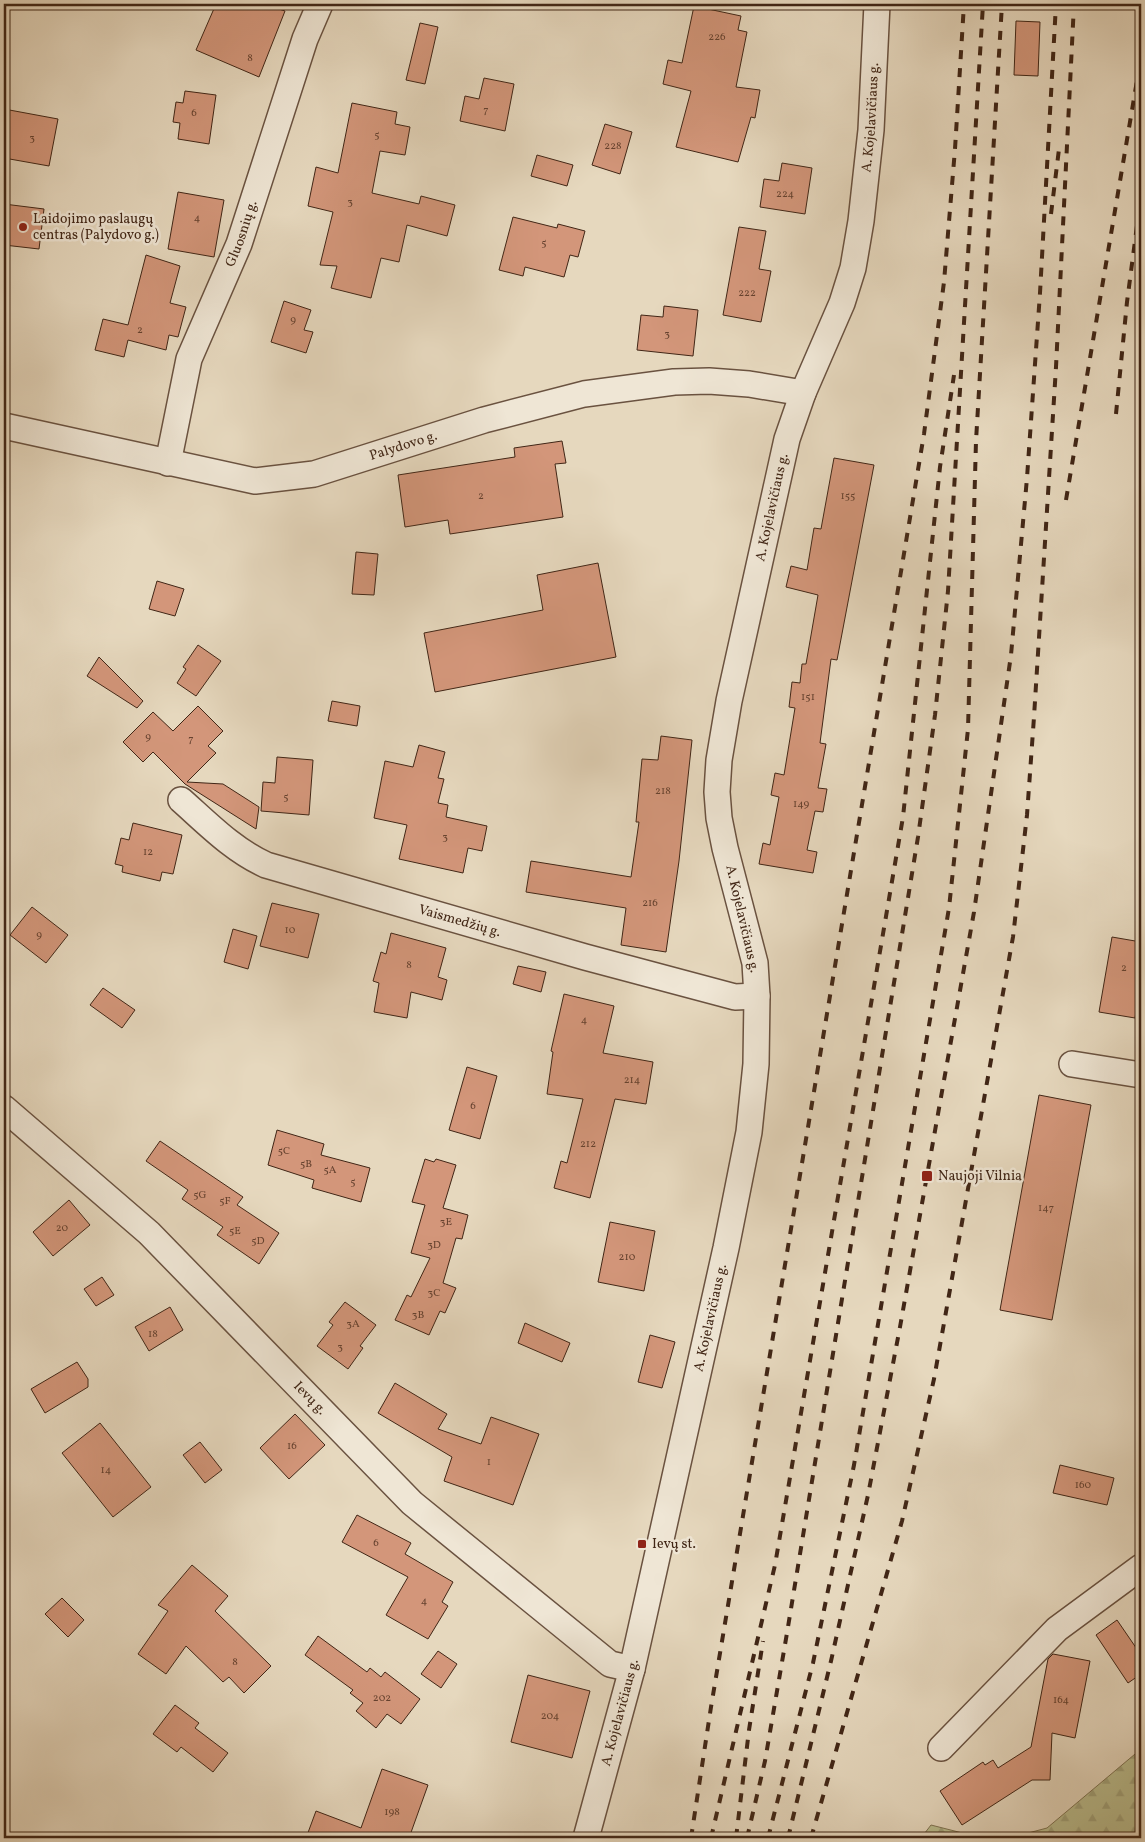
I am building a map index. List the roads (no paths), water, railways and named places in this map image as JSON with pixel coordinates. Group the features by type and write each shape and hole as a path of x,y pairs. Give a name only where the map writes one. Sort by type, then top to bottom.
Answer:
{"street":[{"name":"Gluosnių g.","path":"168,463 189,359 239,244 305,40 320,4"},
{"name":"A. Kojelavičiaus g.","path":"586,1838 632,1669 726,1248 749,1132 756,1064 757,996 755,963 720,818 717,792 718,776 729,701 787,439 803,393 842,303 853,268 861,221 871,130 877,4"},
{"name":"Palydovo g.","path":"4,426 255,481 314,474 484,420 584,394 674,382 709,381 750,384 803,393"},
{"name":"Vaismedžių g.","path":"182,800 235,847 247,856 266,864 585,958 735,997 757,996"},
{"path":"1072,1064 1141,1074"},
{"name":"Ievų g.","path":"4,1108 149,1233 412,1504 610,1664 632,1669"},
{"path":"941,1748 1057,1629 1141,1567"}],"railway":[{"path":"691,1838 711,1707 924,434 944,282 964,4"},
{"path":"747,1838 765,1761 787,1633 918,837 935,715 948,591 983,4"},
{"path":"768,1838 813,1663 854,1465 949,908 968,729 976,441 1002,4"},
{"path":"788,1838 831,1661 868,1495 974,912 1011,655 1027,478 1040,293 1056,4"},
{"path":"811,1838 902,1521 934,1379 1013,937 1027,815 1034,717 1056,367 1074,4"},
{"path":"1066,500 1141,57"},
{"path":"1051,214 1059,149"},
{"path":"1116,414 1127,302 1141,195"},
{"path":"711,1838 775,1565 903,817 940,467 954,375"},
{"path":"736,1838 749,1730 763,1641"}],"place":[{"name":"Laidojimo paslaugų centras (Palydovo g.)","path":"23,227"},
{"name":"Naujoji Vilnia","path":"927,1176"},
{"name":"Ievų st.","path":"642,1544"}]}
